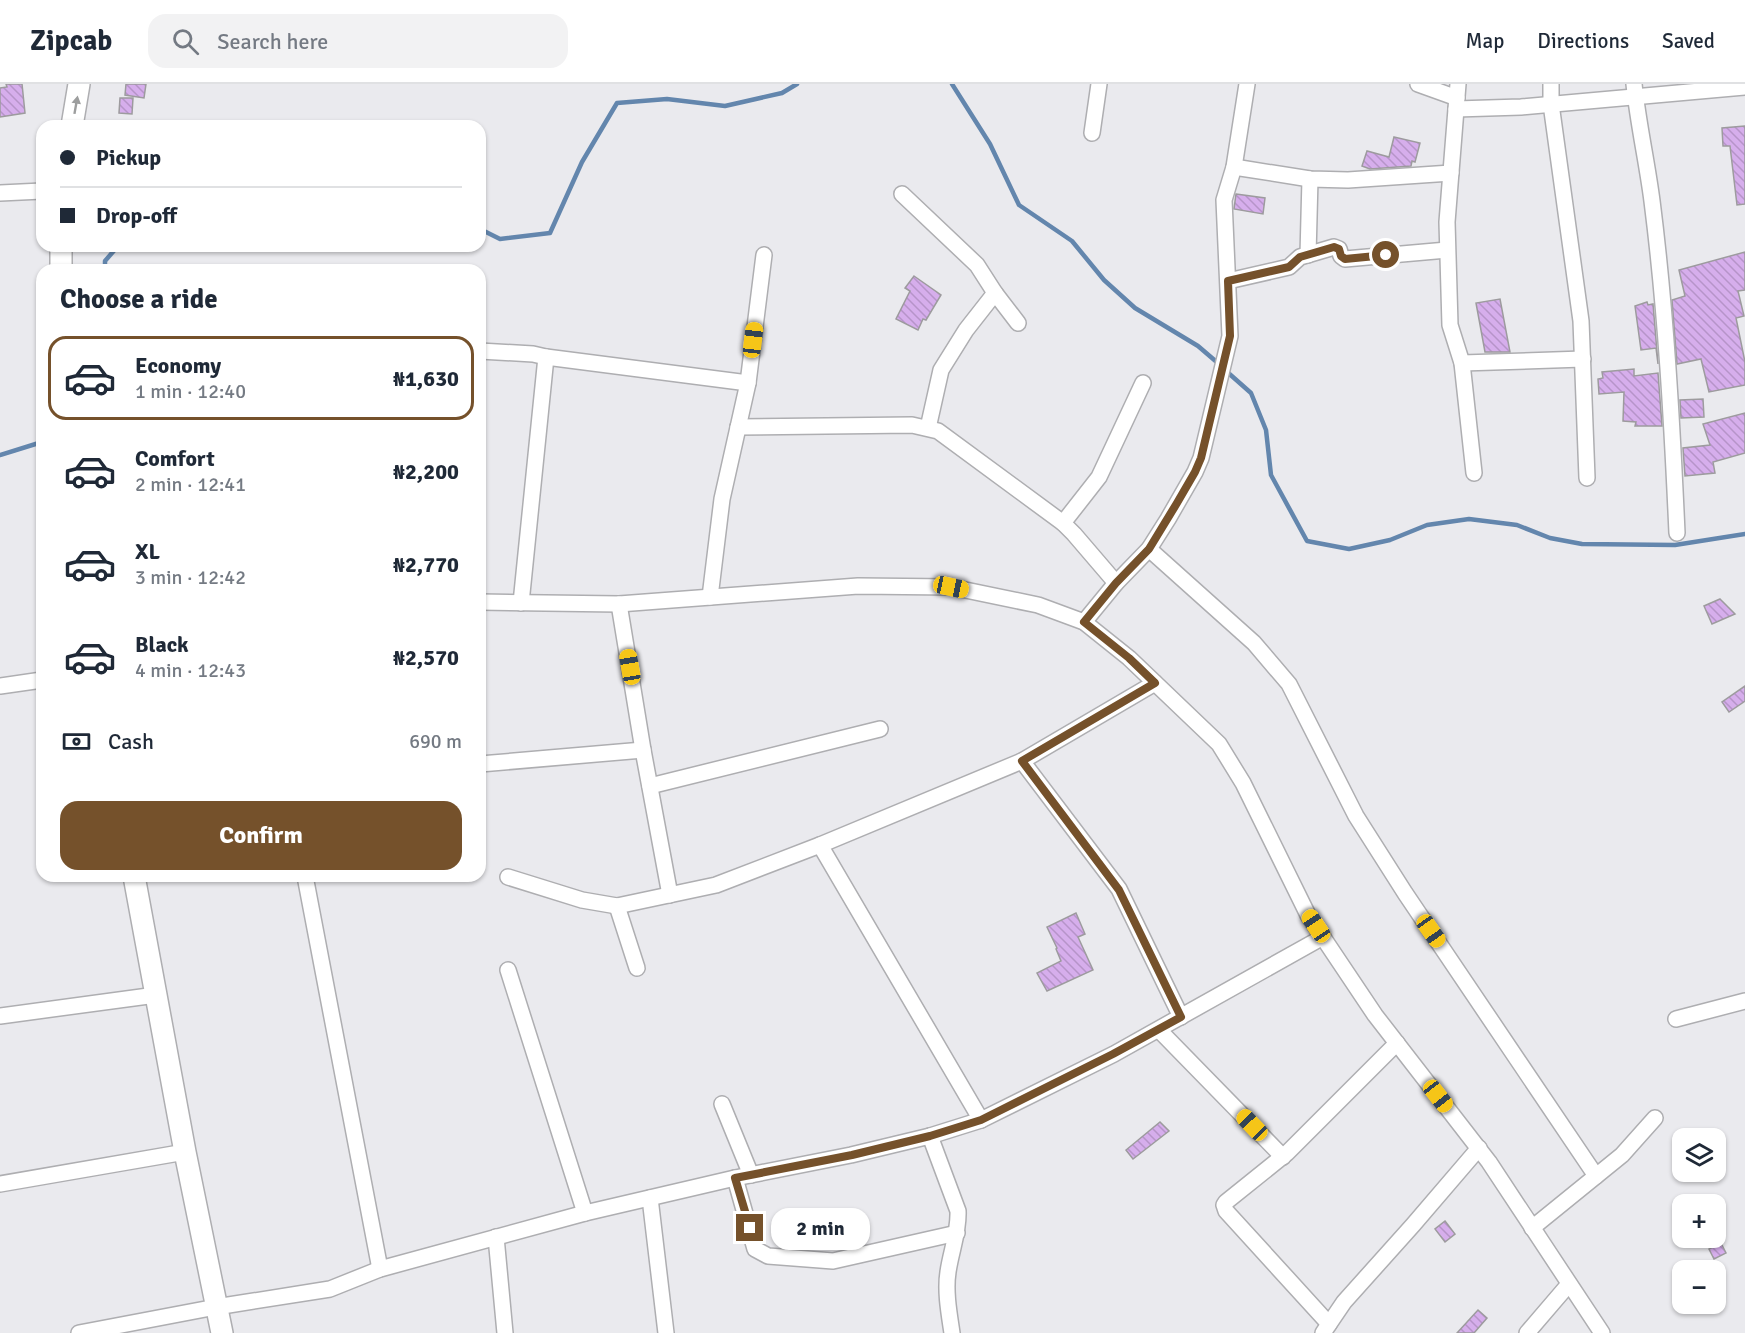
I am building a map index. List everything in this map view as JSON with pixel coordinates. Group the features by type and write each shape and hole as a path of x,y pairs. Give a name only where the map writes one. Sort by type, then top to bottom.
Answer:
{"main road":[{"path":"73,120 79,84"},
{"path":"135,882 185,1152 222,1333"}],"street":[{"path":"1092,133 1100,84"},
{"path":"1084,622 1116,583 1149,549 1174,509 1201,458 1230,336 1224,200 1234,167 1247,84"},
{"path":"1418,84 1457,97 1551,104 1634,90 1745,87"},
{"path":"1551,84 1551,104 1581,321 1587,478"},
{"path":"1634,90 1652,200 1662,296 1677,533"},
{"path":"1457,97 1447,222 1450,325 1462,363 1474,473"},
{"path":"1234,167 1310,178 1348,180 1451,173"},
{"path":"1308,255 1310,178"},
{"path":"0,194 36,191"},
{"path":"902,194 977,265 1018,323"},
{"path":"1228,281 1289,267 1297,259 1334,247 1339,249 1341,256 1345,259 1447,250"},
{"path":"710,597 722,499 748,383 764,255"},
{"path":"928,428 941,370 966,330 995,293"},
{"path":"486,351 533,354 748,383"},
{"path":"521,603 546,357"},
{"path":"1462,363 1583,359"},
{"path":"1063,524 1099,477 1143,383"},
{"path":"738,427 912,425 938,431 1063,524 1116,583"},
{"path":"1149,549 1254,643 1289,684 1356,816 1596,1176"},
{"path":"486,602 619,604 858,586 951,587 1038,605 1084,622 1129,658 1219,744 1243,783 1308,915 1375,1015 1479,1148 1602,1333"},
{"path":"619,604 670,895"},
{"path":"0,686 36,681"},
{"path":"508,877 582,900 617,906 716,885 1022,761 1155,683"},
{"path":"650,786 880,729"},
{"path":"486,763 643,750"},
{"path":"1022,761 1119,890 1181,1017"},
{"path":"820,844 981,1120"},
{"path":"306,882 380,1269"},
{"path":"617,906 637,968"},
{"path":"79,1333 216,1307 330,1289 380,1269 585,1214 751,1174 852,1155 930,1136 981,1120 1159,1030 1323,937"},
{"path":"508,970 585,1214"},
{"path":"0,1017 156,995"},
{"path":"1676,1019 1745,1001"},
{"path":"1159,1030 1282,1157"},
{"path":"1397,1043 1282,1157 1226,1202 1224,1205 1226,1211 1326,1328 1344,1302 1479,1148"},
{"path":"722,1104 751,1174"},
{"path":"1532,1228 1622,1155 1655,1118"},
{"path":"930,1136 958,1211 957,1233 948,1274 948,1309 952,1333"},
{"path":"0,1184 185,1152"},
{"path":"735,1178 755,1249 768,1256 832,1261 957,1233"},
{"path":"650,1198 666,1333"},
{"path":"496,1238 505,1333"},
{"path":"1527,1333 1569,1284"}],"building":[{"path":"6,84 22,84 25,113 0,117 0,88 7,87"},
{"path":"126,84 146,84 144,98 125,95"},
{"path":"120,98 133,98 132,114 119,113"},
{"path":"1745,126 1745,204 1737,205 1730,146 1723,146 1722,128"},
{"path":"1394,137 1420,143 1415,162 1412,161 1411,166 1370,169 1362,166 1367,151 1389,157"},
{"path":"1236,194 1265,198 1263,214 1234,209"},
{"path":"1745,252 1745,290 1738,291 1744,316 1736,318 1745,362 1745,385 1709,392 1701,359 1677,364 1672,300 1685,296 1679,270"},
{"path":"914,276 941,295 926,320 923,319 918,330 896,319 910,291 905,288"},
{"path":"1500,299 1510,352 1485,352 1476,303"},
{"path":"1647,302 1648,305 1653,304 1658,364 1656,348 1641,350 1635,306"},
{"path":"1634,369 1634,376 1658,373 1662,426 1635,426 1636,422 1623,421 1624,392 1599,394 1598,379 1603,378 1602,372"},
{"path":"1703,399 1704,417 1681,418 1680,400"},
{"path":"1745,413 1745,453 1713,462 1715,473 1685,476 1683,448 1710,445 1703,424"},
{"path":"1720,599 1735,614 1712,624 1704,606"},
{"path":"1745,686 1745,701 1729,712 1722,702"},
{"path":"1076,913 1085,934 1078,937 1093,970 1047,991 1037,973 1061,961 1047,927"},
{"path":"1160,1122 1169,1131 1133,1159 1126,1150"},
{"path":"1445,1221 1455,1234 1445,1242 1435,1229"},
{"path":"1724,1248 1726,1253 1714,1259 1709,1249"},
{"path":"1478,1310 1487,1318 1474,1333 1457,1333"}],"waterway":[{"path":"486,232 500,239 550,233 582,162 617,103 667,99 725,106 782,93 797,84"},
{"path":"952,84 990,144 1019,205 1072,241 1104,280 1135,308 1198,346 1219,364"},
{"path":"105,264 113,252"},
{"path":"1225,370 1251,393 1266,430 1271,475 1307,541 1349,549 1390,540 1427,525 1469,519 1517,525 1550,538 1582,544 1675,545 1745,534"},
{"path":"0,455 36,444"}],"route":[{"path":"750,1228 735,1178 852,1155 930,1136 981,1120 1181,1017 1119,890 1022,761 1155,683 1129,658 1084,622 1116,583 1149,549 1201,458 1230,336 1228,281 1289,267 1300,257 1334,247 1339,249 1341,256 1345,259 1386,255"}]}
